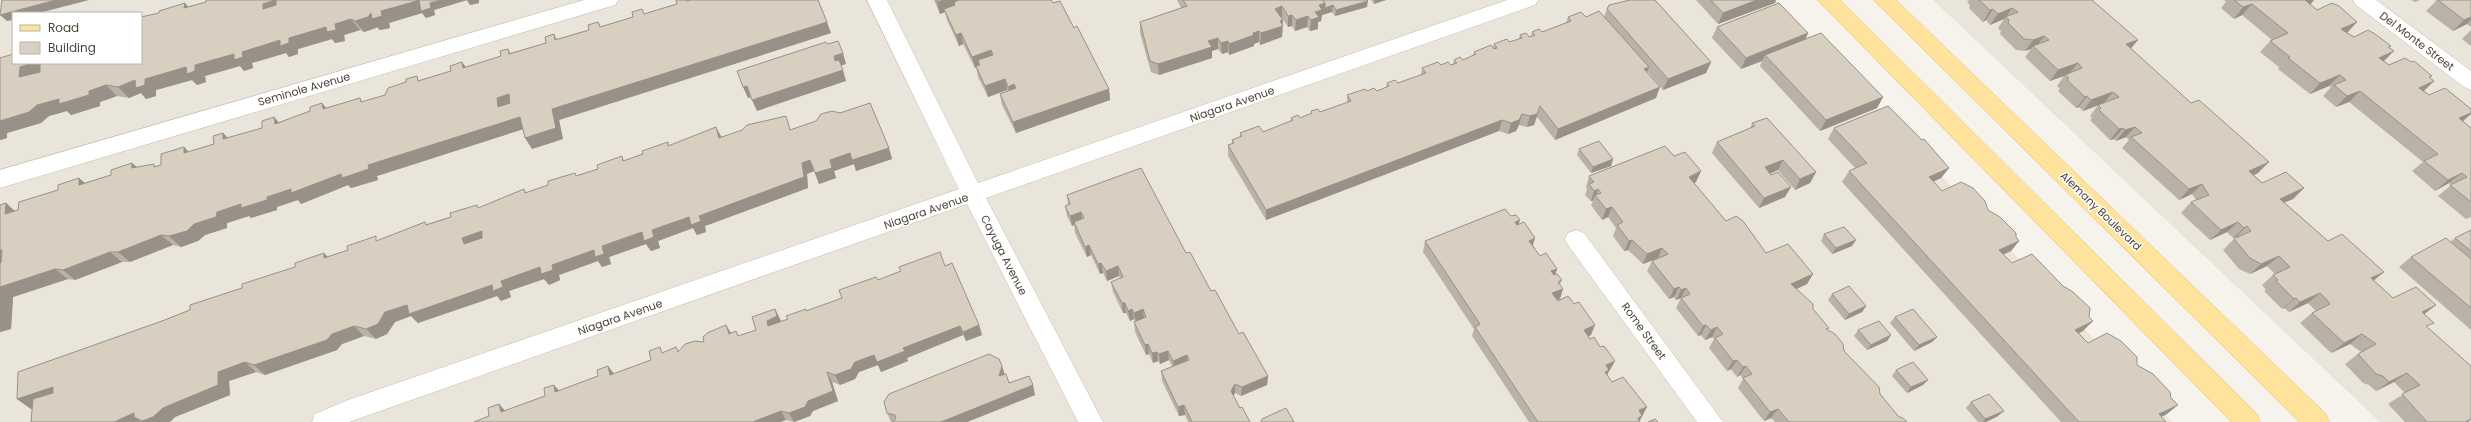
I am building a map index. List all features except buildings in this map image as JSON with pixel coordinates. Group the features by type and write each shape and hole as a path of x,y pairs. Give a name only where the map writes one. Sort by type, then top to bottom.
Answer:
{"main road":[{"path":"1828,0 2248,422"},
{"name":"Alemany Boulevard","path":"1884,0 2318,422"}],"street":[{"name":"Seminole Avenue","path":"0,179 608,0"},
{"name":"Cayuga Avenue","path":"877,0 973,195 1091,422"},
{"name":"Niagara Avenue","path":"324,422 348,410 973,195 1528,0"},
{"name":"Del Monte Street","path":"2363,0 2471,82"},
{"name":"Rome Street","path":"1576,239 1711,422"}],"shaded area":[{"path":"0,0 1776,0 2172,422 0,422"},
{"path":"1933,0 2471,0 2471,422 2380,422"}]}
